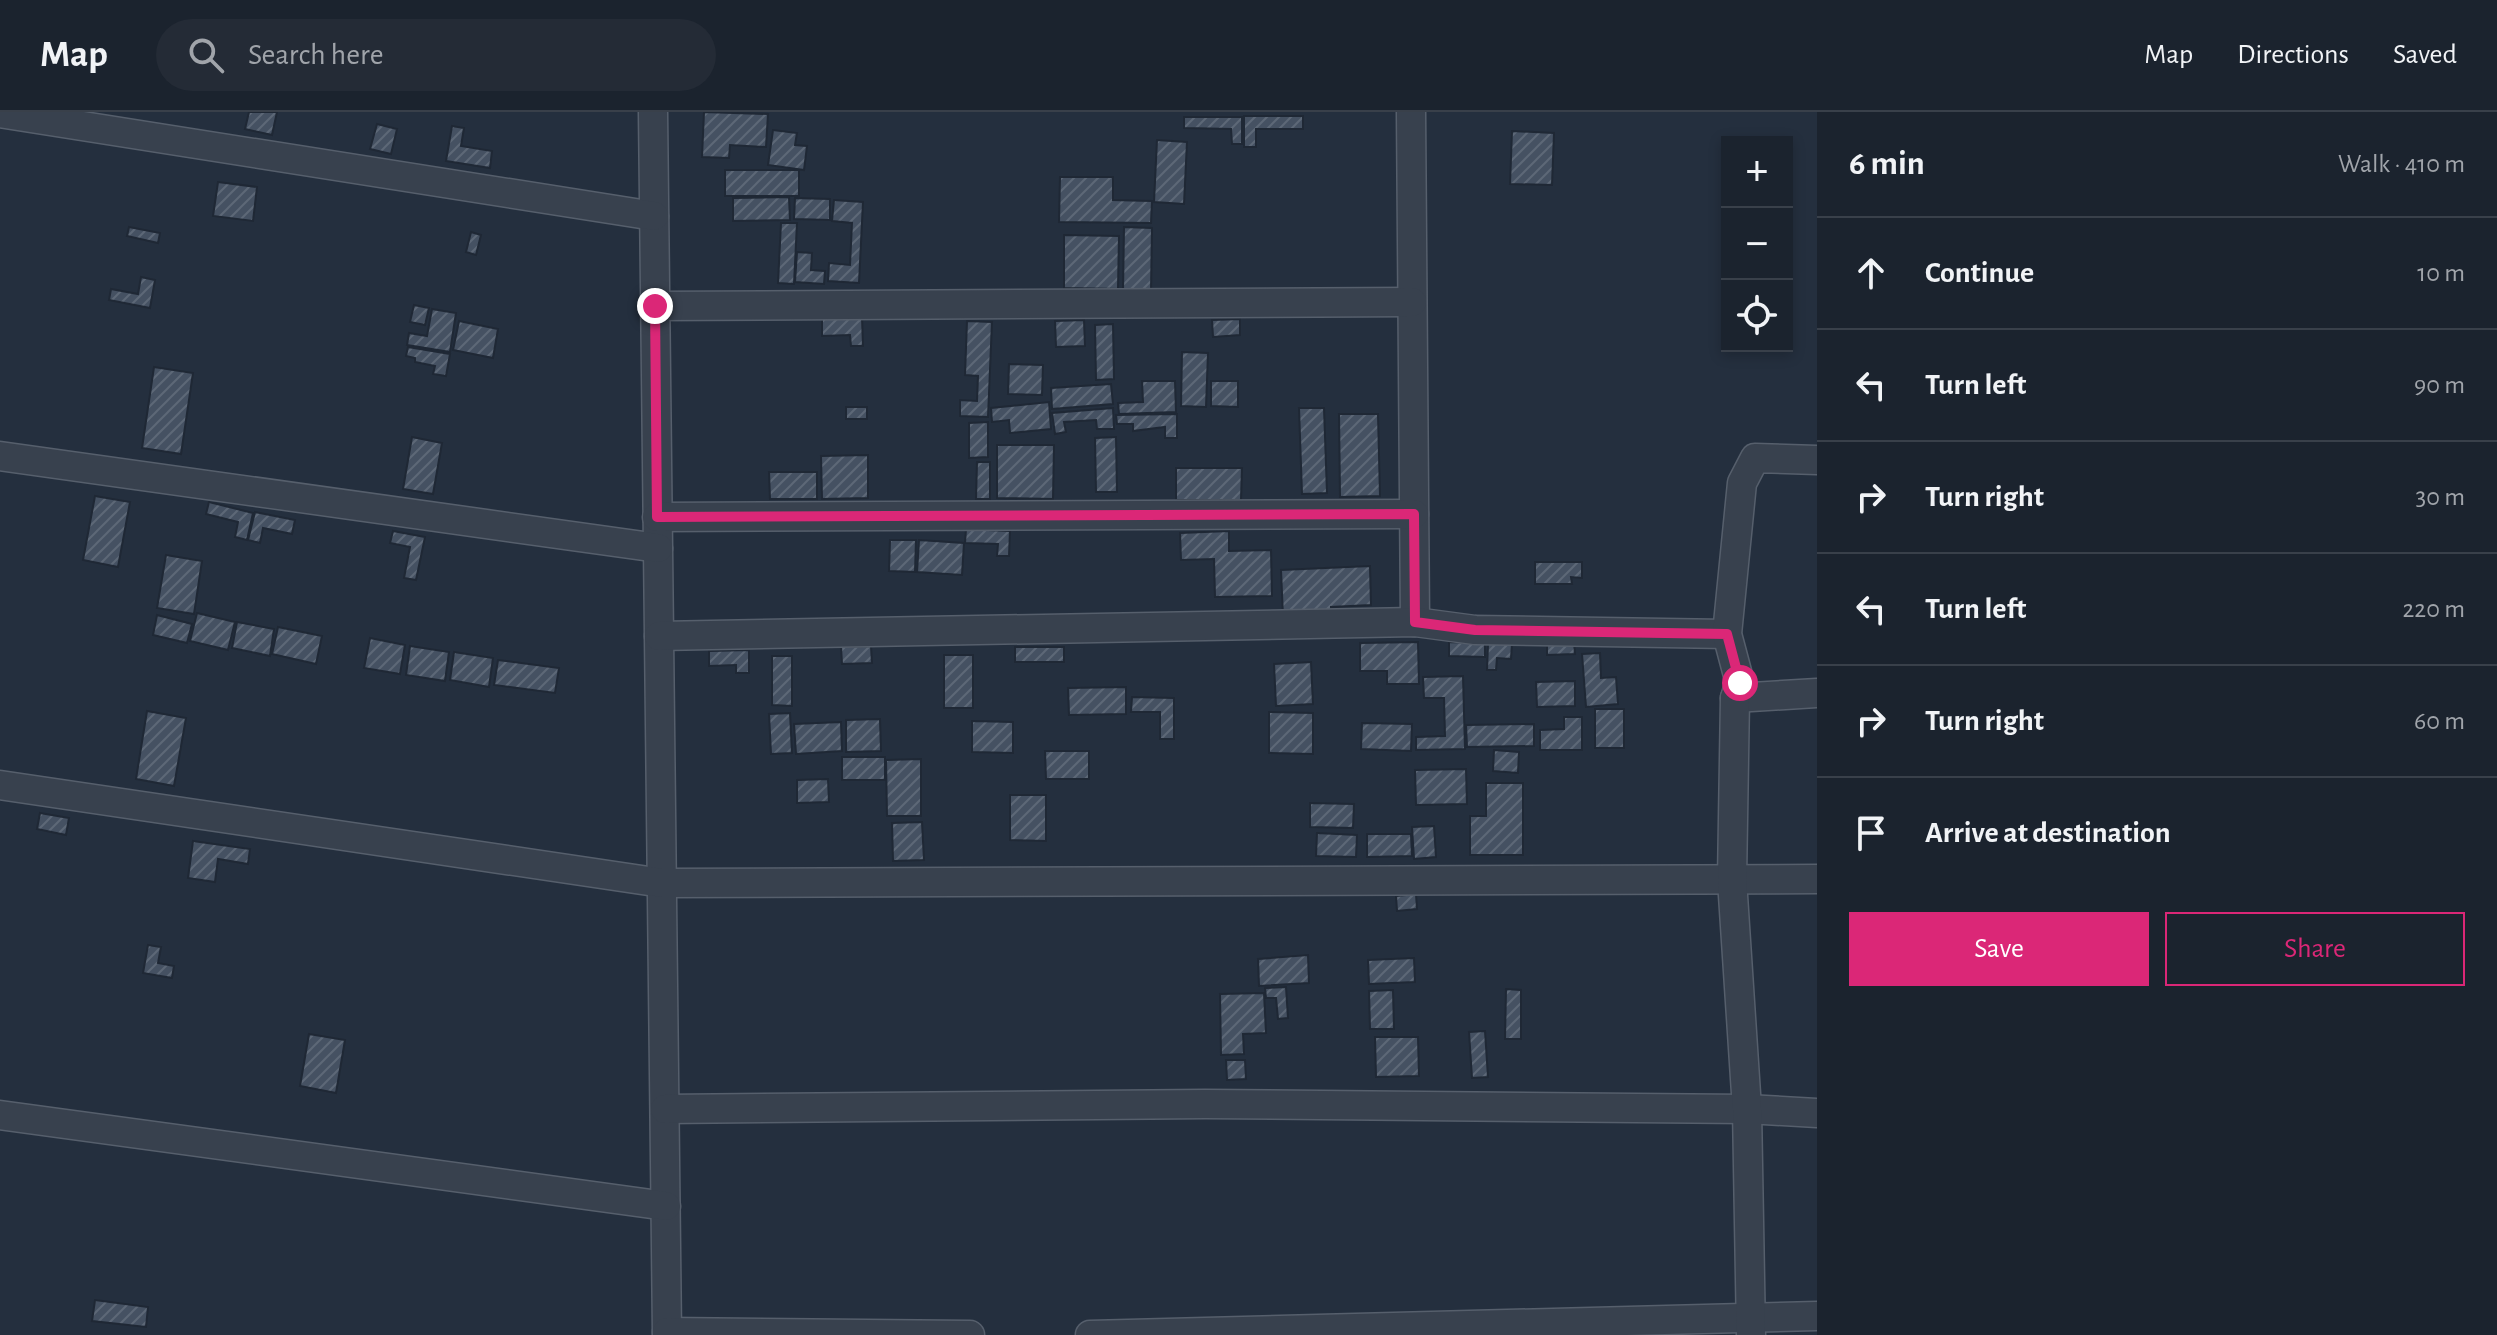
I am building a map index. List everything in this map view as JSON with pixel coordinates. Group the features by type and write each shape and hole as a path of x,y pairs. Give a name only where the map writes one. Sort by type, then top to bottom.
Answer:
{"street":[{"path":"653,112 667,1334 970,1335"},
{"path":"1411,112 1415,622"},
{"path":"0,113 654,216"},
{"path":"655,306 1412,302"},
{"path":"0,456 658,548"},
{"path":"1751,1327 1747,1109 1732,880 1735,698 1740,683 1727,634 1742,483 1749,465 1755,458 1766,456 1817,460"},
{"path":"657,517 1414,514"},
{"path":"659,636 1415,622 1475,630 1727,634"},
{"path":"1735,698 1817,693"},
{"path":"0,785 662,883 1817,879"},
{"path":"665,1109 1221,1104 1747,1109 1817,1113"},
{"path":"0,1115 666,1206"},
{"path":"1090,1335 1751,1327 1817,1316"}],"building":[{"path":"249,112 277,112 272,135 245,129"},
{"path":"704,112 768,114 766,147 730,145 729,158 702,157"},
{"path":"1244,116 1303,116 1303,129 1256,129 1256,147 1244,147"},
{"path":"1184,117 1242,117 1242,144 1232,144 1231,129 1184,128"},
{"path":"377,124 397,129 391,154 370,149"},
{"path":"452,126 464,128 461,146 492,151 490,168 446,161"},
{"path":"773,130 797,133 795,145 807,146 804,170 768,165"},
{"path":"1512,131 1554,133 1552,185 1510,184"},
{"path":"1157,140 1187,142 1184,204 1154,202"},
{"path":"725,170 799,170 799,196 725,196"},
{"path":"1060,177 1113,177 1113,200 1152,201 1151,223 1059,222"},
{"path":"218,182 257,187 253,221 213,216"},
{"path":"789,197 790,220 733,221 733,198"},
{"path":"795,198 830,199 830,220 794,219"},
{"path":"834,200 863,202 859,283 828,281 829,263 850,265 852,223 832,221"},
{"path":"781,223 797,223 794,284 778,283"},
{"path":"129,227 160,233 158,243 127,236"},
{"path":"1124,227 1152,228 1151,293 1123,292"},
{"path":"471,232 481,235 476,255 466,252"},
{"path":"1064,235 1119,236 1118,289 1064,288"},
{"path":"797,252 812,253 811,270 825,271 824,284 795,282"},
{"path":"141,277 155,280 150,308 109,300 111,289 138,294"},
{"path":"414,305 429,308 425,325 410,322"},
{"path":"432,309 456,313 450,352 407,345 409,333 427,336"},
{"path":"862,317 863,346 851,346 850,335 822,336 822,318"},
{"path":"1240,319 1240,335 1213,337 1212,320"},
{"path":"1084,320 1085,346 1056,347 1055,321"},
{"path":"459,321 498,329 493,358 453,350"},
{"path":"967,321 992,322 988,417 960,416 960,400 977,401 978,376 965,375"},
{"path":"1113,324 1114,379 1096,380 1095,325"},
{"path":"408,347 450,354 446,376 433,374 435,366 415,362 415,358 406,356"},
{"path":"1182,352 1208,353 1206,407 1181,406"},
{"path":"1009,364 1043,365 1042,395 1008,394"},
{"path":"154,367 193,373 181,454 142,448"},
{"path":"1142,381 1175,381 1176,412 1119,414 1118,403 1143,402"},
{"path":"1211,381 1238,381 1238,407 1211,406"},
{"path":"1111,384 1113,404 1052,409 1051,388"},
{"path":"1049,402 1051,429 1010,433 1009,420 992,422 991,408"},
{"path":"846,407 867,407 867,419 846,419"},
{"path":"1113,408 1114,429 1097,429 1096,420 1064,422 1066,432 1055,434 1052,413"},
{"path":"1299,408 1324,408 1327,493 1302,494"},
{"path":"1177,414 1177,438 1165,438 1165,427 1133,431 1133,424 1117,424 1116,415"},
{"path":"1339,414 1378,414 1380,496 1340,497"},
{"path":"988,422 988,457 969,458 969,423"},
{"path":"412,437 442,443 433,494 403,489"},
{"path":"1116,437 1117,492 1096,492 1095,438"},
{"path":"997,445 1054,445 1053,499 997,498"},
{"path":"868,455 868,498 822,499 821,456"},
{"path":"977,462 990,462 990,499 976,499"},
{"path":"1176,468 1242,468 1241,500 1176,500"},
{"path":"769,472 817,472 817,499 770,499"},
{"path":"95,496 130,502 118,567 83,560"},
{"path":"209,502 253,513 247,540 235,537 238,522 206,514"},
{"path":"255,512 295,520 292,534 263,528 260,543 248,540"},
{"path":"966,529 1010,531 1009,556 997,556 998,544 965,543"},
{"path":"393,531 425,537 416,580 404,578 410,547 390,543"},
{"path":"1229,531 1229,551 1271,550 1272,596 1215,597 1214,559 1181,560 1180,533"},
{"path":"890,540 916,540 915,572 889,571"},
{"path":"919,540 964,543 962,575 917,572"},
{"path":"166,555 202,561 194,614 157,608"},
{"path":"1535,562 1582,562 1582,578 1571,577 1572,584 1535,584"},
{"path":"1370,566 1371,605 1331,607 1331,616 1283,617 1281,570"},
{"path":"197,613 235,622 228,650 190,641"},
{"path":"157,615 192,624 187,643 153,635"},
{"path":"237,622 274,629 270,656 232,648"},
{"path":"278,627 322,636 316,664 272,654"},
{"path":"370,638 405,645 400,674 364,668"},
{"path":"1418,642 1419,684 1387,684 1387,671 1360,671 1360,643"},
{"path":"1449,642 1485,643 1485,657 1449,656"},
{"path":"1574,642 1575,654 1547,655 1547,643"},
{"path":"1488,644 1512,644 1511,659 1497,658 1496,670 1487,670"},
{"path":"410,646 449,652 445,681 406,675"},
{"path":"871,646 872,663 842,664 841,647"},
{"path":"1015,647 1064,647 1064,662 1015,662"},
{"path":"749,650 749,673 736,673 736,665 709,666 709,651"},
{"path":"454,652 493,658 489,687 450,680"},
{"path":"1600,653 1601,678 1616,677 1618,704 1586,707 1582,654"},
{"path":"944,655 973,655 973,708 944,708"},
{"path":"772,656 792,656 792,706 772,705"},
{"path":"498,660 559,668 555,693 494,685"},
{"path":"1311,662 1313,704 1276,706 1274,664"},
{"path":"1463,676 1465,749 1416,750 1416,737 1445,736 1444,698 1424,698 1423,677"},
{"path":"1575,681 1575,706 1537,707 1536,682"},
{"path":"1126,687 1126,714 1069,715 1068,688"},
{"path":"1132,697 1174,698 1174,739 1160,739 1160,712 1131,712"},
{"path":"1595,709 1624,709 1624,748 1595,748"},
{"path":"147,711 186,718 174,786 136,779"},
{"path":"1269,712 1313,713 1313,754 1269,753"},
{"path":"790,713 792,753 771,754 769,714"},
{"path":"1564,717 1582,717 1582,750 1540,750 1540,730 1564,729"},
{"path":"880,719 881,751 846,752 846,720"},
{"path":"972,721 1013,722 1013,753 972,752"},
{"path":"841,722 842,751 796,754 794,724"},
{"path":"1362,723 1412,724 1411,751 1361,749"},
{"path":"1534,724 1534,746 1467,747 1466,725"},
{"path":"1494,750 1519,752 1518,773 1493,771"},
{"path":"1045,751 1089,751 1089,779 1046,779"},
{"path":"842,757 885,757 885,780 842,780"},
{"path":"921,759 921,816 887,816 886,760"},
{"path":"1466,769 1467,804 1416,805 1415,770"},
{"path":"828,779 829,802 797,803 797,780"},
{"path":"1486,783 1523,783 1523,855 1470,855 1470,816 1486,816"},
{"path":"1010,795 1046,795 1046,841 1010,840"},
{"path":"1310,803 1354,804 1353,828 1310,827"},
{"path":"40,813 69,818 66,835 37,829"},
{"path":"922,822 924,860 893,861 892,823"},
{"path":"1434,826 1436,857 1414,859 1412,827"},
{"path":"1317,833 1357,835 1356,857 1316,856"},
{"path":"1367,834 1411,834 1412,856 1367,857"},
{"path":"193,841 250,849 248,864 218,859 215,882 188,878"},
{"path":"1416,894 1417,909 1397,911 1396,896"},
{"path":"148,945 161,947 158,963 174,966 172,978 143,973"},
{"path":"1308,955 1309,983 1259,986 1258,959"},
{"path":"1414,958 1415,982 1369,984 1368,960"},
{"path":"1286,987 1288,1018 1278,1019 1276,998 1266,998 1265,988"},
{"path":"1506,989 1521,990 1521,1039 1505,1039"},
{"path":"1393,990 1394,1029 1370,1029 1369,991"},
{"path":"1264,993 1266,1033 1243,1034 1244,1054 1221,1055 1220,994"},
{"path":"1485,1031 1488,1077 1472,1078 1469,1032"},
{"path":"309,1034 345,1040 336,1093 300,1086"},
{"path":"1375,1037 1418,1037 1419,1076 1376,1077"},
{"path":"1226,1060 1245,1060 1246,1079 1227,1080"},
{"path":"95,1300 148,1307 146,1327 92,1321"}],"route":[{"path":"655,306 657,517 1414,514 1415,622 1475,630 1727,634 1740,683"}]}
